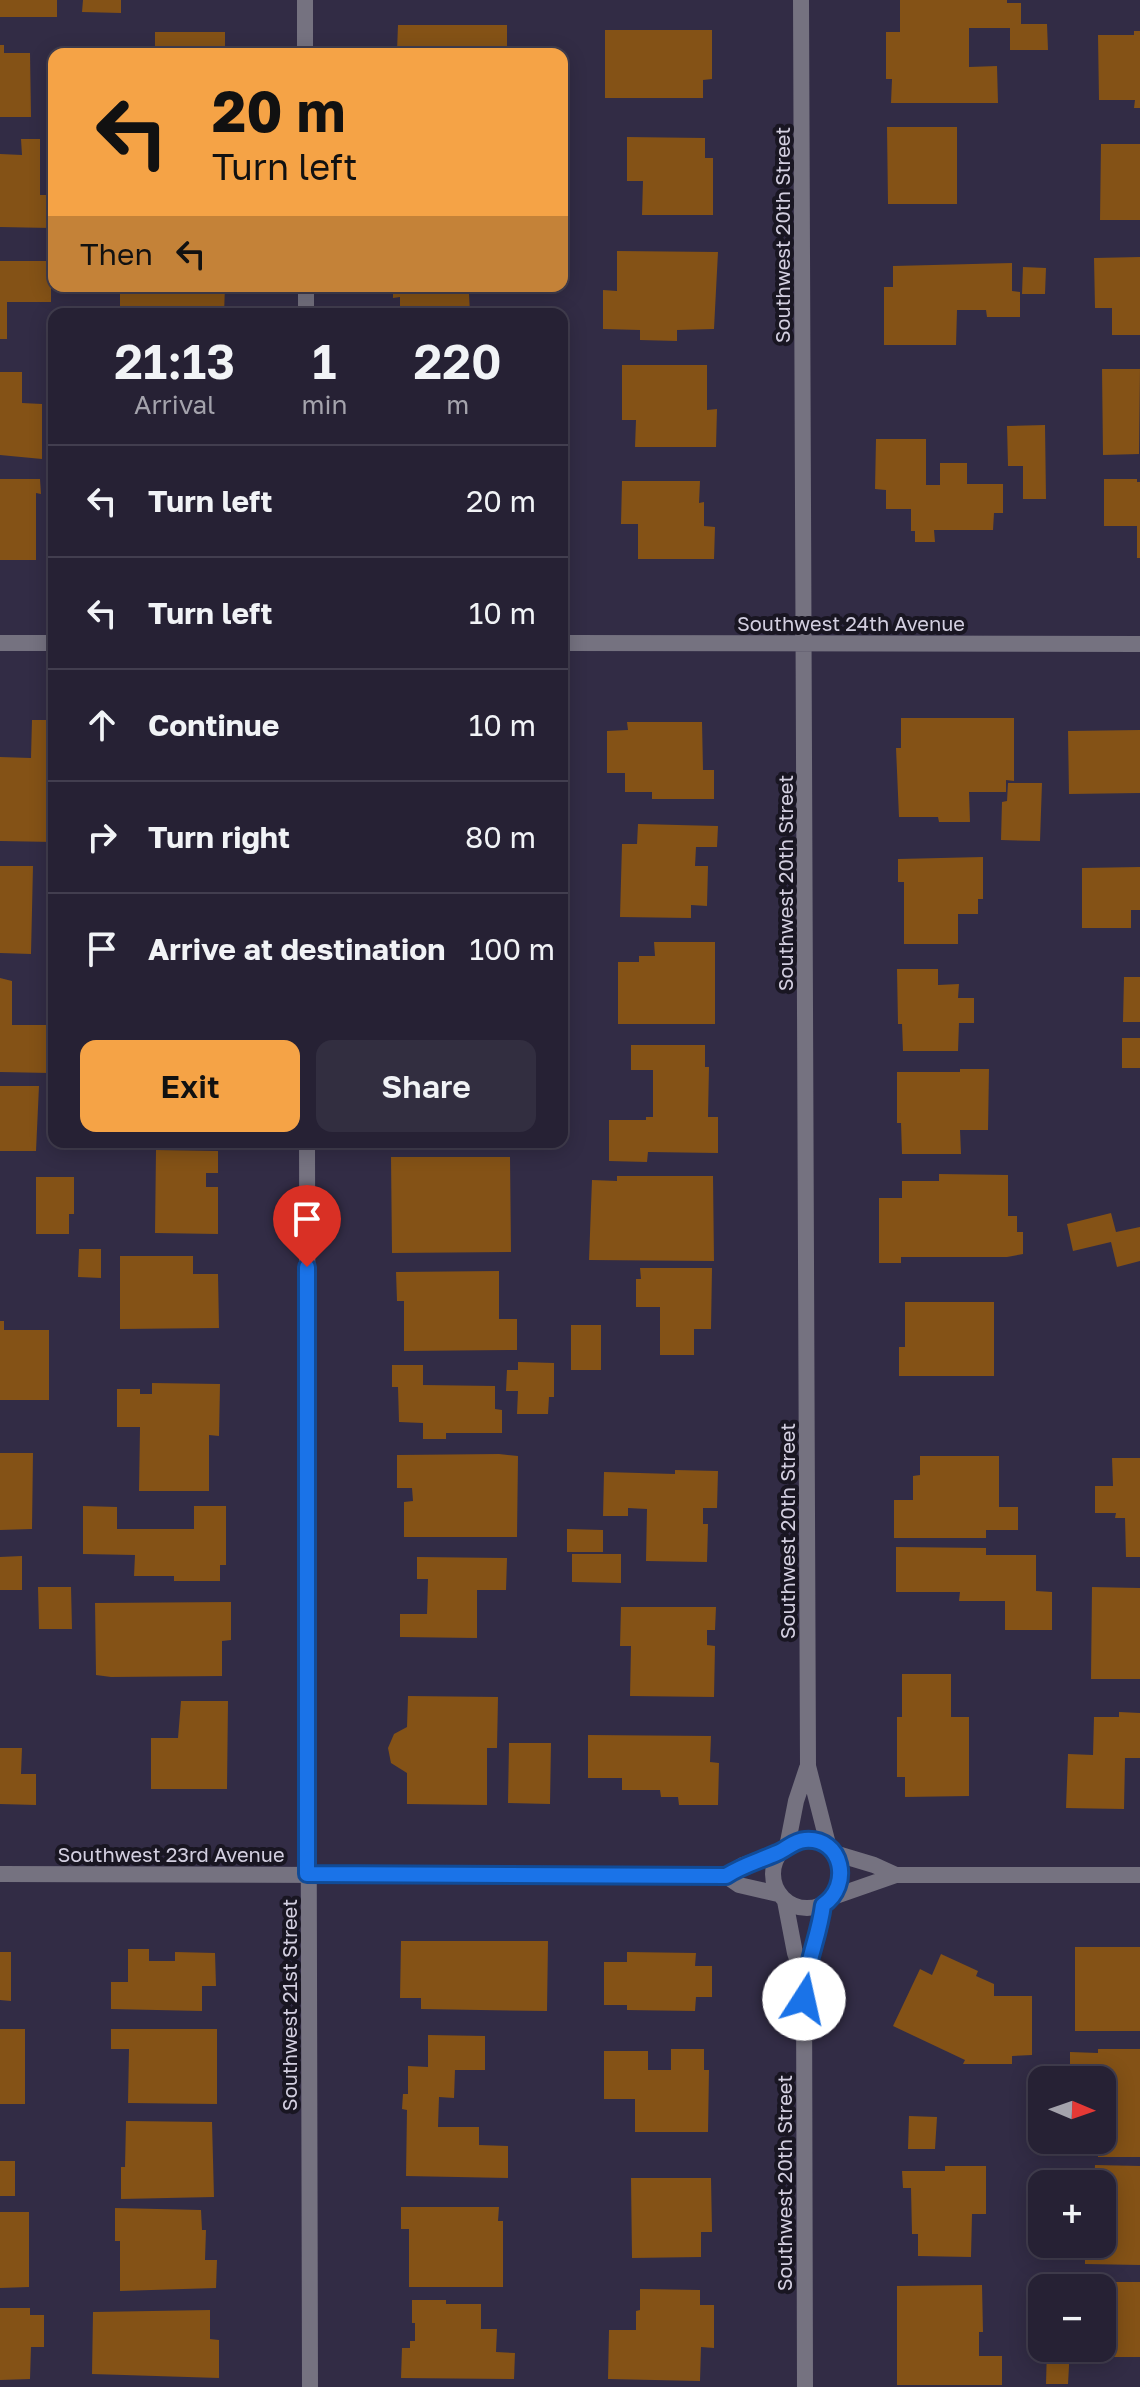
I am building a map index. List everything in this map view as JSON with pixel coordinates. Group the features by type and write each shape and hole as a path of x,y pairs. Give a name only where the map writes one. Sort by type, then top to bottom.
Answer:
{"street":[{"path":"305,0 305,48"},
{"name":"Southwest 20th Street","path":"801,0 808,1766 832,1850"},
{"path":"0,643 48,643"},
{"name":"Southwest 24th Avenue","path":"568,643 1140,644"},
{"name":"Southwest 21st Street","path":"307,1148 310,2387"},
{"name":"Southwest 20th Street","path":"783,1850 808,1766"},
{"path":"896,1875 808,1839 783,1850 772,1874 782,1898 803,1909 896,1875 1140,1875"},
{"name":"Southwest 23rd Avenue","path":"0,1874 726,1876 743,1865 783,1850"},
{"path":"828,1901 842,1875 832,1850"},
{"name":"Southwest 23rd Avenue","path":"726,1876 739,1885 782,1898"},
{"name":"Southwest 20th Street","path":"782,1898 804,1978"},
{"name":"Southwest 20th Street","path":"805,2387 804,1978 828,1901"}],"building":[{"path":"0,0 57,0 57,17 0,17"},
{"path":"83,0 121,0 121,13 82,12"},
{"path":"900,0 1007,0 1007,3 1021,3 1021,24 1047,24 1048,50 1010,50 1010,28 969,28 969,67 997,66 998,103 891,103 892,79 886,79 886,32 900,32"},
{"path":"398,25 507,25 507,48 397,48"},
{"path":"605,30 712,30 712,79 703,80 703,98 605,98"},
{"path":"1134,31 1140,31 1140,108 1134,108 1135,100 1099,100 1098,35 1134,35"},
{"path":"155,32 225,32 225,48 155,48"},
{"path":"0,45 4,45 4,53 30,53 31,117 0,117"},
{"path":"887,127 957,127 957,204 888,204"},
{"path":"627,137 705,138 705,158 713,158 713,215 642,215 643,181 627,181"},
{"path":"21,139 40,139 40,195 48,195 48,228 0,227 0,154 22,155"},
{"path":"1101,144 1140,144 1140,220 1100,220"},
{"path":"617,251 718,252 714,329 677,330 677,341 640,340 640,330 603,329 603,290 617,291"},
{"path":"1140,257 1140,335 1112,335 1112,308 1095,308 1094,258"},
{"path":"0,261 48,261 51,302 7,302 7,339 0,339"},
{"path":"1012,263 1012,291 1020,292 1020,317 987,317 986,310 957,310 956,345 884,345 884,287 893,287 893,266"},
{"path":"1023,267 1046,268 1045,294 1022,294"},
{"path":"120,292 225,292 224,308 120,308"},
{"path":"393,292 484,292 469,294 470,308 400,308 400,297 393,298"},
{"path":"622,365 707,365 707,410 717,409 716,447 635,447 636,420 622,420"},
{"path":"1102,369 1140,369 1139,454 1103,455"},
{"path":"0,372 22,372 22,403 42,404 42,459 0,455"},
{"path":"1045,425 1046,499 1023,499 1023,466 1008,466 1007,426"},
{"path":"876,439 926,439 926,485 940,485 940,463 967,463 967,484 1003,484 1003,513 994,513 993,530 934,530 935,542 915,542 915,531 911,531 911,509 886,509 886,490 875,489"},
{"path":"0,479 40,479 41,494 36,493 36,560 0,560"},
{"path":"1104,479 1137,479 1140,482 1140,558 1137,558 1137,526 1104,526"},
{"path":"622,481 700,481 699,503 704,502 704,526 715,527 714,559 638,559 638,524 621,524"},
{"path":"901,718 1014,718 1014,781 1006,780 1006,792 969,792 970,822 939,822 938,817 899,817 896,748 901,748"},
{"path":"32,720 48,720 48,842 0,841 0,757 31,758"},
{"path":"627,722 702,722 703,770 714,770 714,799 652,799 652,792 625,792 625,773 607,773 607,731 628,730"},
{"path":"1140,730 1140,793 1069,794 1068,731"},
{"path":"1008,783 1042,783 1040,841 1001,840 1002,802 1007,801"},
{"path":"638,824 718,826 717,847 696,847 695,866 708,866 707,906 691,905 691,918 620,917 622,844 637,844"},
{"path":"983,857 983,899 978,899 978,914 958,914 958,944 904,944 904,882 898,882 898,859"},
{"path":"0,866 33,866 31,954 0,953"},
{"path":"1140,867 1140,910 1131,910 1131,928 1082,928 1082,868"},
{"path":"654,942 715,942 715,1024 618,1024 618,962 639,962 639,956 655,956"},
{"path":"897,969 938,969 938,985 959,984 958,998 974,998 974,1023 959,1023 958,1051 903,1051 902,1024 898,1024"},
{"path":"1124,977 1140,977 1140,1022 1123,1022"},
{"path":"0,978 12,981 12,1025 48,1025 48,1073 0,1072"},
{"path":"1122,1038 1140,1038 1140,1068 1122,1068"},
{"path":"631,1045 705,1045 705,1067 709,1067 708,1117 718,1117 718,1153 648,1152 647,1162 609,1161 609,1120 646,1120 646,1117 653,1117 653,1070 631,1070"},
{"path":"960,1069 989,1069 988,1130 960,1130 961,1154 902,1154 901,1123 897,1123 897,1072 960,1072"},
{"path":"0,1086 39,1086 36,1151 0,1151"},
{"path":"156,1150 218,1151 218,1173 206,1173 206,1187 218,1187 218,1234 155,1233"},
{"path":"391,1157 510,1157 511,1252 392,1253"},
{"path":"939,1174 1008,1175 1008,1216 1017,1216 1017,1232 1023,1232 1023,1254 1007,1257 901,1257 901,1263 879,1263 879,1198 902,1198 902,1181 939,1181"},
{"path":"617,1176 713,1176 714,1261 589,1260 592,1180 617,1181"},
{"path":"36,1177 74,1177 74,1214 69,1214 69,1234 36,1234"},
{"path":"1111,1213 1116,1232 1140,1227 1140,1261 1117,1267 1111,1242 1073,1251 1067,1224"},
{"path":"79,1249 101,1249 101,1278 78,1277"},
{"path":"120,1256 193,1256 193,1274 218,1274 219,1328 120,1329"},
{"path":"640,1268 712,1268 711,1329 694,1329 694,1355 660,1355 660,1307 636,1307 636,1279 641,1279"},
{"path":"499,1271 499,1319 517,1319 517,1350 404,1351 404,1301 397,1301 396,1272"},
{"path":"905,1302 994,1302 994,1376 899,1376 899,1347 905,1347"},
{"path":"0,1321 4,1321 4,1330 49,1330 49,1400 0,1400"},
{"path":"571,1325 601,1325 601,1370 571,1370"},
{"path":"518,1362 554,1363 554,1397 549,1397 548,1414 517,1414 518,1391 506,1391 507,1370 518,1370"},
{"path":"392,1365 423,1365 423,1385 495,1386 495,1409 502,1410 502,1433 446,1433 446,1439 423,1439 423,1423 399,1422 398,1387 392,1387"},
{"path":"152,1383 220,1384 219,1436 209,1435 209,1491 139,1491 140,1427 117,1427 117,1389 140,1389 140,1394 152,1394"},
{"path":"0,1453 33,1453 32,1529 0,1530"},
{"path":"397,1455 518,1456 517,1537 404,1537 404,1502 413,1501 412,1488 397,1488"},
{"path":"920,1456 999,1456 999,1507 1018,1507 1018,1530 986,1530 986,1538 894,1538 894,1500 913,1500 913,1476 920,1475"},
{"path":"1112,1458 1140,1458 1140,1557 1126,1557 1125,1518 1115,1518 1116,1513 1095,1513 1095,1486 1113,1486"},
{"path":"675,1470 718,1471 717,1508 703,1508 703,1524 708,1524 707,1562 646,1561 647,1509 628,1508 628,1516 603,1516 604,1472 675,1474"},
{"path":"83,1506 117,1507 117,1529 194,1529 194,1506 226,1506 226,1565 220,1565 220,1581 174,1581 174,1576 134,1576 135,1555 83,1554"},
{"path":"567,1529 603,1530 603,1552 567,1552"},
{"path":"896,1547 986,1548 986,1555 1036,1555 1036,1591 1052,1592 1052,1630 1005,1630 1005,1601 959,1601 960,1592 896,1592"},
{"path":"572,1554 621,1554 621,1583 572,1582"},
{"path":"22,1556 22,1590 0,1590 0,1557"},
{"path":"417,1557 507,1558 506,1590 477,1590 477,1638 400,1637 400,1614 427,1614 428,1579 417,1579"},
{"path":"38,1587 71,1587 72,1629 39,1629"},
{"path":"1092,1587 1140,1588 1140,1679 1091,1679"},
{"path":"231,1602 231,1640 222,1641 222,1676 96,1675 95,1603"},
{"path":"621,1607 716,1607 715,1630 707,1630 707,1645 715,1646 714,1697 630,1696 631,1646 620,1646"},
{"path":"902,1674 951,1674 951,1717 969,1717 969,1796 905,1797 905,1777 897,1777 897,1717 902,1717"},
{"path":"408,1696 498,1697 497,1748 487,1748 487,1805 407,1804 407,1773 391,1763 388,1748 394,1734 407,1727"},
{"path":"181,1701 228,1701 227,1789 151,1789 151,1738 178,1738"},
{"path":"1119,1712 1140,1713 1140,1758 1125,1758 1124,1809 1066,1808 1068,1754 1093,1755 1094,1717 1119,1717"},
{"path":"588,1735 711,1736 710,1762 719,1763 718,1805 679,1805 678,1797 661,1797 660,1790 622,1790 622,1778 588,1778"},
{"path":"509,1743 551,1743 550,1804 508,1803"},
{"path":"0,1748 22,1748 21,1774 36,1774 36,1805 0,1804"},
{"path":"401,1941 548,1941 547,2011 421,2009 421,1998 400,1998"},
{"path":"1075,1947 1140,1947 1140,2031 1075,2031"},
{"path":"128,1949 149,1949 149,1961 175,1961 175,1952 215,1953 216,1986 202,1986 202,2011 111,2009 111,1982 128,1982"},
{"path":"0,1952 11,1952 11,2001 0,2000"},
{"path":"627,1952 696,1953 695,1966 712,1966 712,1997 696,1997 695,2011 627,2010 627,2005 604,2005 604,1962 627,1962"},
{"path":"941,1954 978,1971 976,1976 994,1984 994,1996 1032,1996 1032,2055 1012,2056 1012,2064 963,2064 965,2060 893,2026 920,1969 932,1975"},
{"path":"0,2029 25,2029 25,2104 0,2104"},
{"path":"111,2029 217,2029 217,2104 128,2103 129,2049 111,2049"},
{"path":"428,2035 485,2036 485,2070 455,2070 454,2098 439,2097 438,2127 479,2127 479,2145 508,2146 508,2178 406,2176 407,2110 402,2109 403,2094 408,2094 408,2066 428,2067"},
{"path":"671,2049 704,2049 704,2070 709,2070 708,2132 635,2132 635,2099 604,2099 604,2051 648,2051 648,2070 671,2070"},
{"path":"1098,2049 1140,2049 1140,2157 1098,2157 1098,2154 1116,2154 1116,2066 1070,2066 1070,2052 1098,2053"},
{"path":"909,2116 937,2117 935,2149 908,2149"},
{"path":"126,2121 212,2122 214,2197 121,2199"},
{"path":"0,2161 15,2161 15,2196 0,2196"},
{"path":"1095,2165 1140,2166 1140,2265 1085,2264 1085,2258 1116,2258 1116,2170 1095,2170"},
{"path":"945,2166 986,2166 986,2214 972,2214 971,2257 918,2256 918,2234 912,2234 911,2188 903,2188 902,2171 945,2171"},
{"path":"631,2178 711,2178 712,2232 701,2232 701,2257 632,2258"},
{"path":"401,2207 499,2207 498,2221 503,2221 503,2287 409,2287 409,2229 401,2229"},
{"path":"115,2208 201,2210 202,2230 206,2230 205,2260 217,2260 216,2288 120,2291 120,2241 115,2241"},
{"path":"0,2212 29,2212 29,2287 0,2288"},
{"path":"1116,2282 1140,2282 1140,2357 1116,2357"},
{"path":"982,2285 983,2332 979,2332 979,2356 1002,2356 1002,2385 897,2385 897,2286"},
{"path":"640,2289 700,2290 700,2305 714,2305 714,2348 701,2347 700,2381 608,2379 609,2330 636,2330"},
{"path":"412,2300 481,2304 481,2329 497,2329 496,2352 515,2353 514,2379 401,2378 402,2348 410,2348 410,2341 415,2341"},
{"path":"0,2308 30,2308 30,2315 44,2315 44,2347 31,2347 30,2379 0,2380"},
{"path":"210,2310 210,2339 219,2340 219,2378 92,2374 93,2312"},
{"path":"1047,2362 1069,2362 1068,2384 1046,2384"}],"route":[{"path":"307,1267 307,1874 726,1876 743,1865 808,1839 819,1842 834,1853 842,1875 833,1897 823,1905 820,1928 804,1978 804,1999"}]}
